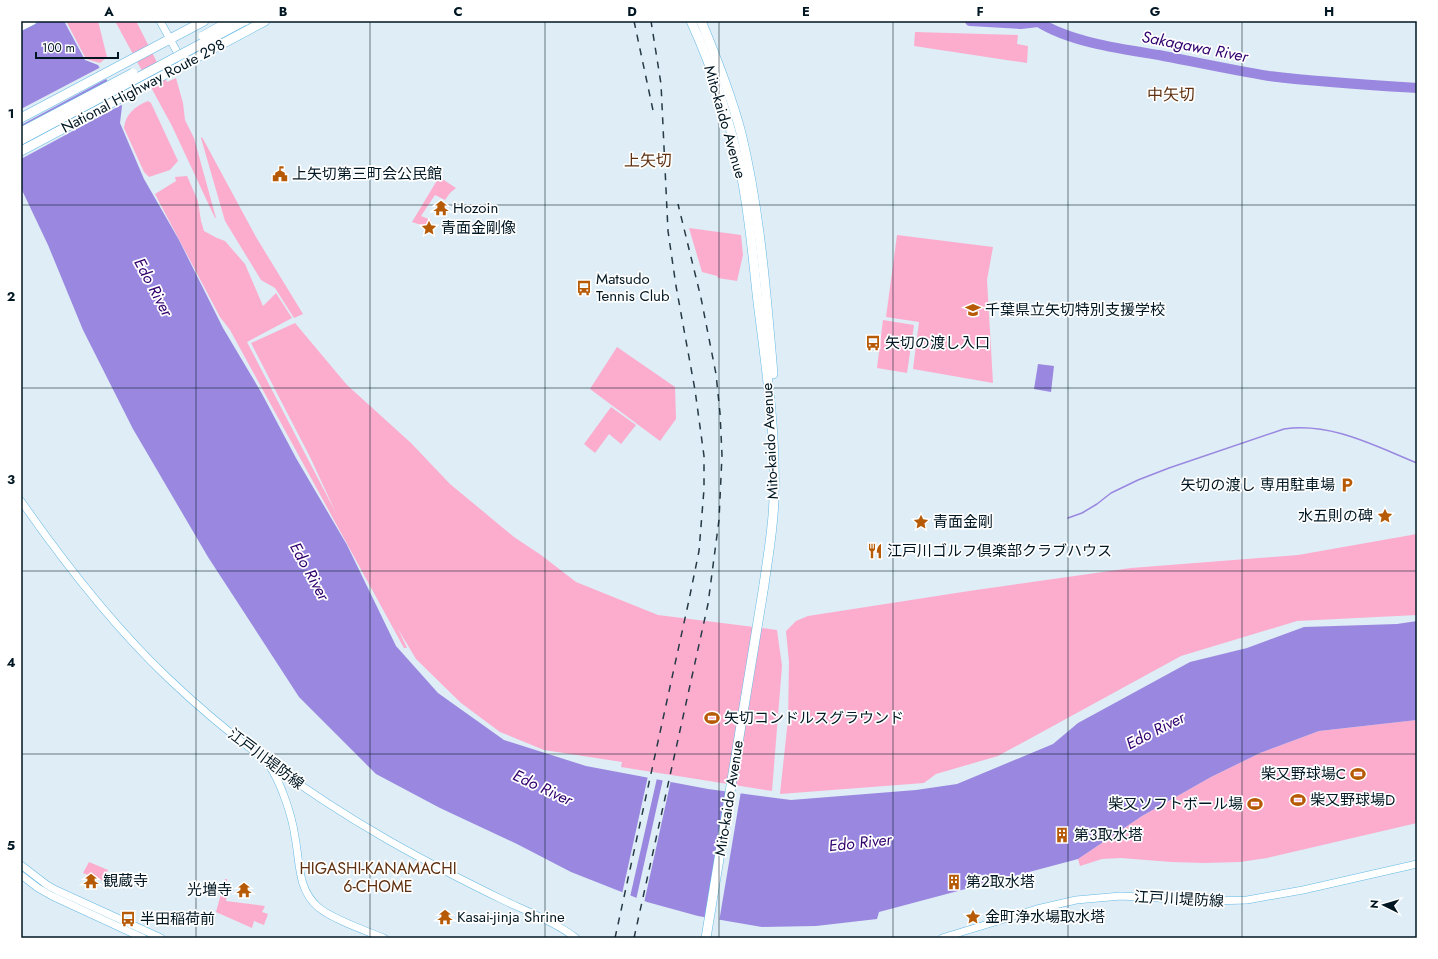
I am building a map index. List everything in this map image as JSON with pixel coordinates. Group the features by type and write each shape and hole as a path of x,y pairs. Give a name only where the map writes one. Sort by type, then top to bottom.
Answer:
{"highway":[{"name":"National Highway Route 298","path":"21,118 204,21"},
{"path":"21,132 230,21"},
{"path":"21,140 244,21"},
{"name":"National Highway Route 298","path":"21,151 265,21"},
{"name":"Mito-kaido Avenue","path":"692,21 718,90 741,173 770,370"},
{"name":"Mito-kaido Avenue","path":"701,21 728,89 750,173 765,287 774,458 772,534 767,586 712,938"},
{"name":"Mito-kaido Avenue","path":"706,938 764,606"}],"main road":[{"path":"21,27 33,21"},
{"path":"160,21 184,65"},
{"name":"江戸川堤防線","path":"21,501 70,569 141,650 186,695 234,737 320,799 387,839 454,876 556,924 576,938"},
{"path":"267,762 274,772 290,815 302,881 307,895 312,902 324,912 384,938"},
{"name":"江戸川堤防線","path":"942,938 962,935 1037,909 1091,898 1121,896 1204,901 1247,900 1303,890 1417,864"},
{"path":"21,865 56,890 161,938"},
{"path":"21,875 38,888 52,896 143,938"}],"shaded area":[{"path":"66,21 98,21 107,57 100,63 86,59"},
{"path":"115,21 136,21 167,82 176,78 183,103 185,120 194,138 216,218 172,126"},
{"path":"915,32 1018,35 1017,44 1028,46 1027,63 914,46"},
{"path":"148,101 151,103 178,161 170,170 149,177 144,172 124,128 126,119 135,108"},
{"path":"202,137 256,237 303,314 294,318 275,288 261,280 225,221 201,138"},
{"path":"187,176 198,201 204,231 225,241 245,264 263,306 276,293 292,318 247,342 336,513 310,457 251,343 295,323 347,385 411,443 450,484 514,537 541,555 576,582 658,615 777,630 782,666 772,791 621,767 622,762 544,750 500,732 461,703 416,659 398,629 407,648 404,648 230,330 220,317 155,194 176,181 175,177"},
{"path":"439,177 456,188 445,200 435,195 421,216 431,220 431,224 427,227 412,222"},
{"path":"689,228 741,235 743,255 737,281 718,278 717,276 702,272"},
{"path":"897,235 993,247 987,280 993,383 913,369 919,322 886,317"},
{"path":"883,320 914,325 907,373 877,368"},
{"path":"617,347 675,387 676,419 660,441 590,389"},
{"path":"611,407 636,425 621,444 609,434 595,453 584,444"},
{"path":"1417,534 1417,615 1297,621 1181,656 998,756 936,774 924,783 780,794 788,719 789,662 786,631 796,621 808,616 1131,568 1298,555"},
{"path":"1417,720 1417,823 1267,858 1240,862 1171,862 1121,858 1102,859 1080,866 1078,859 1142,816 1211,777 1260,753 1319,731"},
{"path":"89,862 108,870 103,881 83,873"},
{"path":"225,879 227,879 228,886 226,901 265,906 262,912 268,914 264,925 254,921 252,928 216,912"}],"water":[{"name":"Edo River","path":"21,21 64,21 85,60 98,65 122,106 120,123 144,179 179,240 223,328 261,392 296,458 347,545 396,646 438,693 504,740 586,766 708,789 791,800 916,790 957,784 1053,744 1078,723 1190,662 1247,648 1304,627 1397,624 1417,621 1417,720 1319,731 1260,753 1211,777 1142,816 1078,859 879,912 877,919 816,926 762,927 698,916 647,902 571,872 517,844 440,808 376,774 299,697 208,557 133,429 83,330 48,245 21,188"},
{"path":"1038,364 1054,366 1051,392 1034,389"}],"pier":[{"path":"101,67 108,78 21,125 21,109"},
{"path":"118,95 123,104 21,159 21,146"},
{"path":"648,776 657,778 630,897 622,894"},
{"path":"663,779 671,780 644,903 636,900"},
{"path":"726,790 741,791 719,922 705,919"}],"waterway":[{"name":"Sakagawa River","path":"970,21 1021,24 1038,22"},
{"name":"Sakagawa River","path":"1037,21 1064,34 1096,44 1255,74 1324,82 1417,88"},
{"path":"1068,518 1082,513 1111,493 1138,480 1284,429 1319,429 1336,432 1369,443 1417,463"}],"railway":[{"path":"634,21 654,115"},
{"path":"615,938 699,551 704,489 704,456 695,390 676,286 668,231 661,84 651,21"},
{"path":"634,938 708,604 719,520 722,455 716,374 701,298 678,204"}],"place":[{"name":"上矢切第三町会公民館","path":"280,174"},
{"name":"Hozoin","path":"441,208"},
{"name":"青面金剛像","path":"429,228"},
{"name":"Matsudo Tennis Club","path":"584,288"},
{"name":"千葉県立矢切特別支援学校","path":"973,310"},
{"name":"矢切の渡し入口","path":"873,343"},
{"name":"矢切の渡し 専用駐車場","path":"1347,485"},
{"name":"水五則の碑","path":"1385,516"},
{"name":"青面金剛","path":"921,522"},
{"name":"江戸川ゴルフ倶楽部クラブハウス","path":"875,551"},
{"name":"矢切コンドルスグラウンド","path":"712,718"},
{"name":"柴又野球場C","path":"1358,774"},
{"name":"柴又野球場D","path":"1298,800"},
{"name":"柴又ソフトボール場","path":"1255,804"},
{"name":"第３取水塔","path":"1062,835"},
{"name":"観蔵寺","path":"91,881"},
{"name":"第２取水塔","path":"954,882"},
{"name":"光増寺","path":"244,890"},
{"name":"Kasai-jinja Shrine","path":"445,917"},
{"name":"金町浄水場取水塔","path":"973,917"},
{"name":"半田稲荷前","path":"128,919"}],"district":[{"name":"中矢切","path":"1171,94"},
{"name":"上矢切","path":"648,160"},
{"name":"HIGASHI-KANAMACHI 6-CHOME","path":"378,877"}]}
